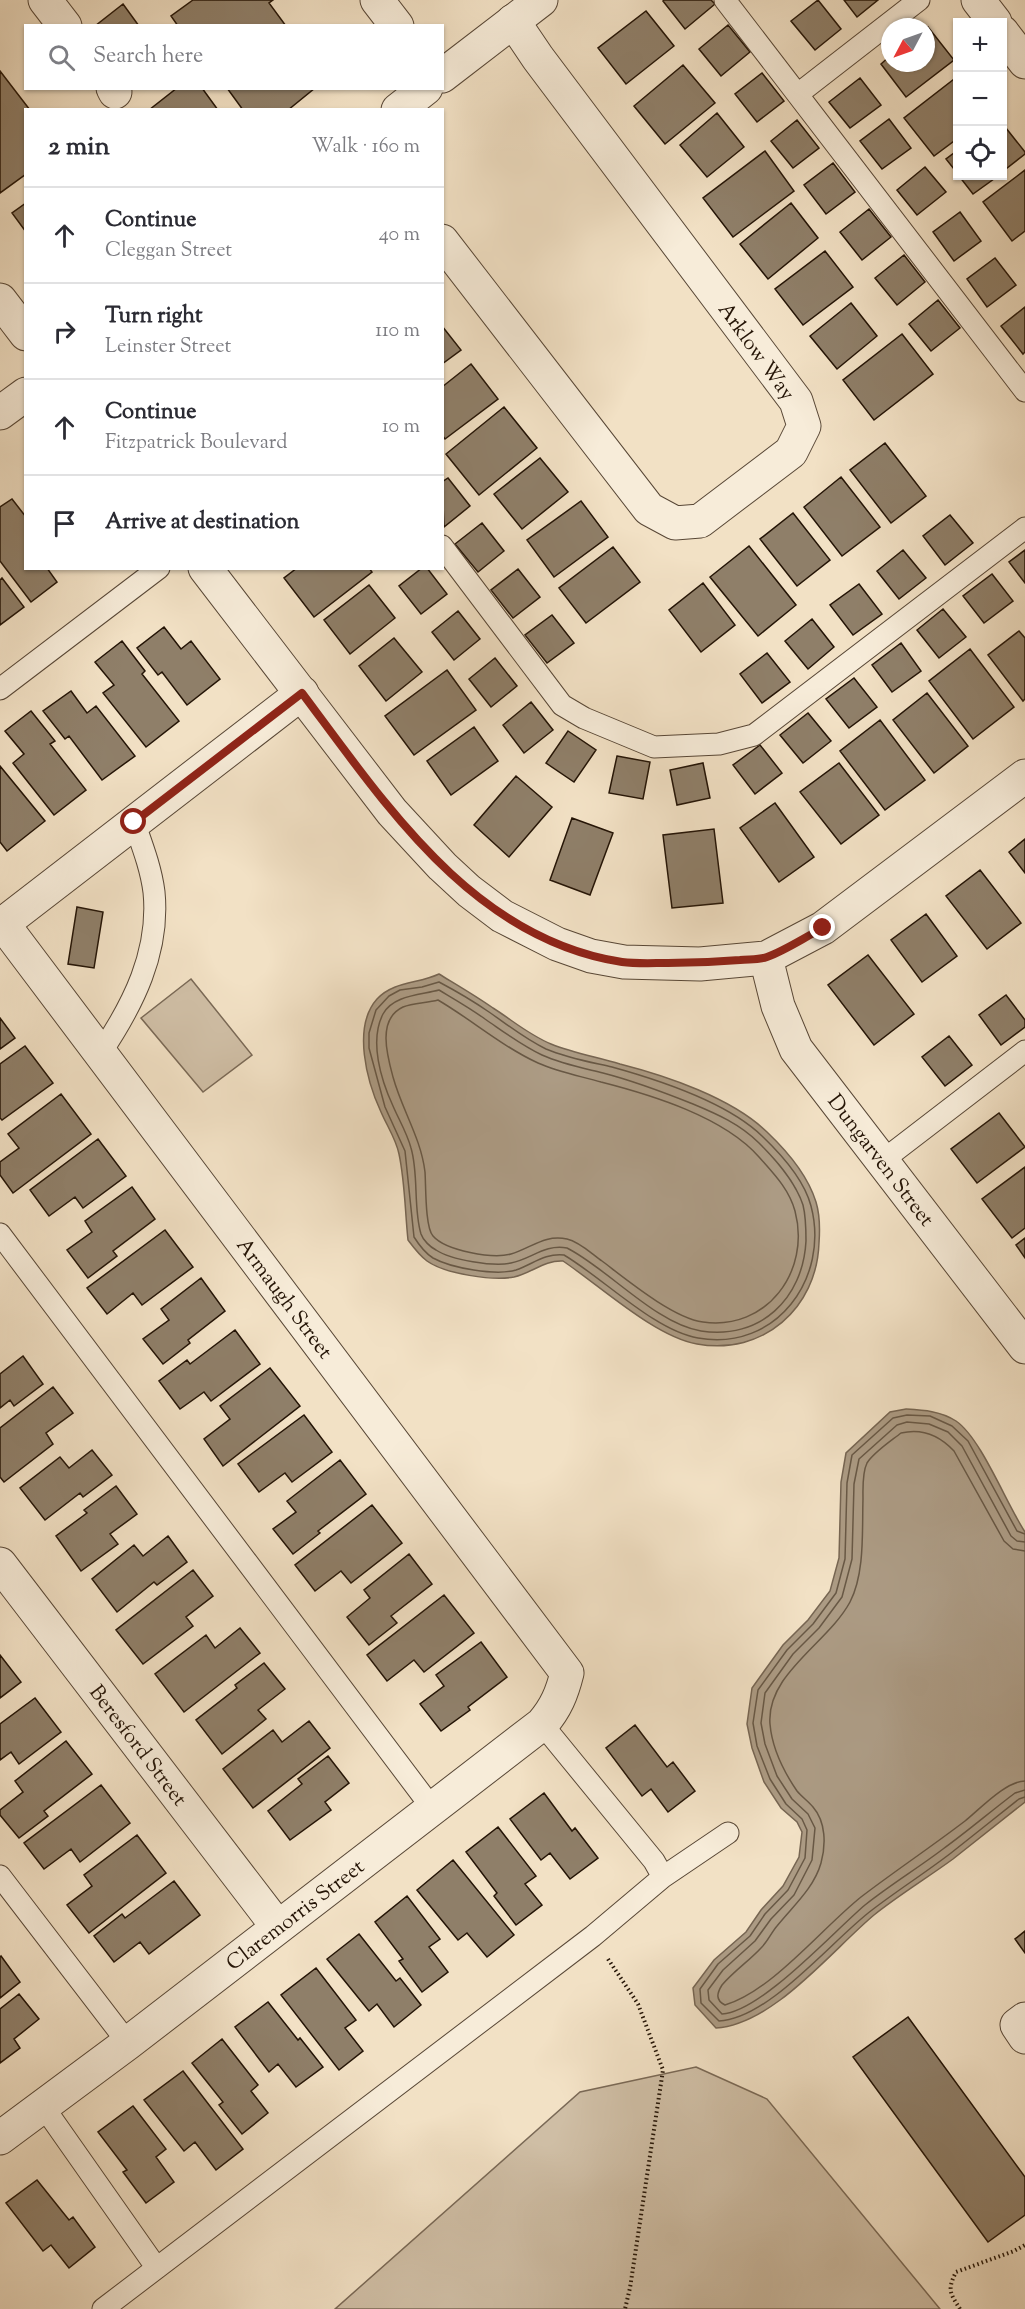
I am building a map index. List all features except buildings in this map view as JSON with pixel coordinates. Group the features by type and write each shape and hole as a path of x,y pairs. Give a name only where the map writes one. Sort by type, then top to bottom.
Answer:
{"street":[{"path":"45,0 63,24"},
{"path":"377,0 395,24"},
{"path":"444,74 541,0"},
{"path":"978,0 992,18"},
{"name":"Arklow Way","path":"444,244 649,509 675,523 700,521 791,452 804,426 796,401 538,58 513,21"},
{"path":"1007,39 1025,62"},
{"path":"401,108 423,90"},
{"path":"0,300 24,331"},
{"path":"0,413 24,395"},
{"path":"207,570 392,812 442,866 469,891 502,916 557,944 591,956 624,962 700,964 765,958 823,928 1025,776"},
{"path":"1,925 302,693"},
{"name":"Armaugh Street","path":"1,925 567,1673"},
{"name":"Dungarven Street","path":"765,958 778,1006 796,1049 1025,1347"},
{"name":"Beresford Street","path":"0,1564 278,1926"},
{"name":"Claremorris Street","path":"0,2138 128,2043 542,1724 553,1711 562,1693 567,1673"}],"lane":[{"path":"725,0 1025,391"},
{"path":"798,94 919,0"},
{"path":"444,549 562,705 584,718 654,747 718,744 754,735 1025,528"},
{"path":"0,689 156,570"},
{"path":"100,1054 120,1024 139,985 150,953 155,925 154,892 148,861 134,822"},
{"path":"882,1161 1025,1051"},
{"path":"0,1234 432,1808"},
{"path":"542,1724 654,1861 663,1877"},
{"path":"103,2309 593,1936 663,1877 728,1833"},
{"path":"0,1876 128,2043"},
{"path":"43,2106 156,2267"}],"path":[{"path":"593,1936 638,2004 663,2070 625,2309"},
{"path":"960,2309 951,2295 950,2284 956,2272 1025,2245"}],"shaded area":[{"path":"191,979 252,1055 203,1092 141,1018"},
{"path":"696,2067 767,2099 940,2309 335,2309 580,2092"}],"water":[{"path":"439,974 528,1032 551,1044 658,1075 698,1090 736,1109 775,1139 796,1164 808,1183 818,1212 819,1243 816,1266 808,1288 797,1307 782,1322 764,1334 744,1342 721,1346 697,1344 663,1331 646,1321 563,1261 556,1261 514,1277 494,1278 445,1270 427,1261 408,1240 399,1154 371,1086 364,1055 364,1039 369,1011 377,999 391,989"},
{"path":"906,1409 944,1415 965,1429 984,1456 1025,1532 1025,1802 953,1859 874,1915 801,1984 780,2000 759,2014 738,2023 716,2028 695,2005 693,1988 714,1960 746,1932 761,1910 783,1886 799,1857 802,1832 797,1822 781,1808 764,1782 752,1748 747,1724 752,1688 783,1645 808,1620 830,1591 839,1558 841,1482 846,1453 890,1412"}],"route":[{"path":"134,822 302,693 392,812 442,866 469,891 502,916 557,944 591,956 624,962 700,964 765,958 823,928"}]}
